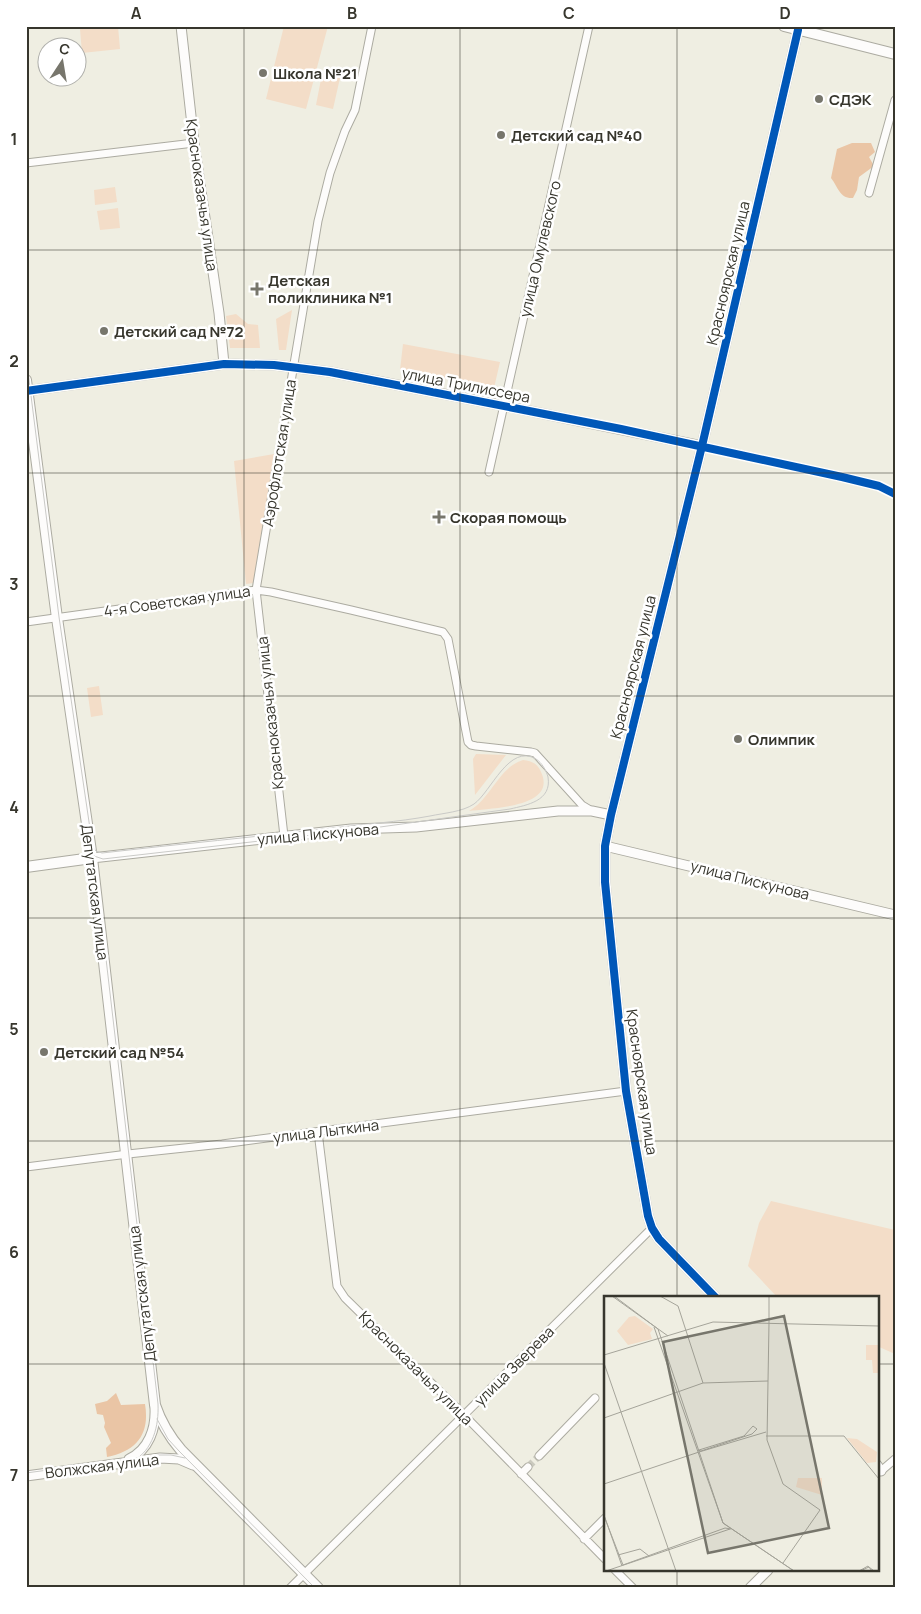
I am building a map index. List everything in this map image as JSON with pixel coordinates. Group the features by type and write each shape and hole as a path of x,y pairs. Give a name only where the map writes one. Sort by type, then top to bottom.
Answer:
{"main road":[{"path":"784,26 895,54"},
{"name":"Депутатская улица","path":"27,387 57,618 92,858 155,1405 170,1438 318,1588"},
{"name":"улица Пискунова","path":"26,867 92,858"}],"street":[{"name":"Красноказачья улица","path":"181,26 194,143 219,314 224,364"},
{"name":"Аэрофлотская улица","path":"256,590 316,228 324,194 344,131 355,110 372,26"},
{"name":"улица Омулевского","path":"489,472 589,26"},
{"name":"Красноярская улица","path":"714,1296 660,1239 652,1228 647,1209 626,1091 605,882 605,846 702,446 798,28"},
{"path":"869,194 895,100"},
{"path":"26,163 194,143"},
{"name":"улица Трилиссера","path":"27,387 224,364 260,364 292,367 330,372 702,446 879,486 895,494"},
{"name":"Красноказачья улица","path":"256,590 284,836"},
{"name":"4-я Советская улица","path":"26,622 256,590 443,632 448,639 468,742 476,746 535,753 582,805 592,811"},
{"name":"улица Пискунова","path":"92,858 351,829 416,826 558,812 592,811 611,815"},
{"name":"улица Пискунова","path":"605,846 895,915"},
{"name":"улица Лыткина","path":"26,1167 318,1132 626,1091"},
{"name":"Красноказачья улица","path":"318,1132 337,1286 352,1305 465,1416 604,1558"},
{"name":"улица Зверева","path":"290,1588 652,1228"},
{"path":"539,1456 595,1398"},
{"name":"Депутатская улица","path":"117,1463 131,1459 140,1453 146,1445 154,1426 155,1405"},
{"name":"Волжская улица","path":"26,1476 117,1463 171,1458 187,1462 204,1473"},
{"path":"878,1469 895,1459"},
{"path":"521,1474 528,1467"},
{"path":"584,1539 604,1519"},
{"path":"618,1572 633,1588"},
{"path":"750,1588 766,1572"}],"shaded area":[{"path":"118,26 120,49 88,52 88,38 81,38 80,29"},
{"path":"284,26 328,26 306,109 266,99"},
{"path":"322,74 340,78 333,109 316,105"},
{"path":"852,143 871,143 875,152 869,157 874,166 859,177 857,190 853,198 849,198 840,192 831,178 837,149"},
{"path":"115,187 117,202 95,205 94,190"},
{"path":"118,208 120,228 100,230 97,211"},
{"path":"292,310 286,350 279,350 276,319"},
{"path":"236,314 248,324 258,325 260,348 230,348 226,316"},
{"path":"403,344 500,362 494,388 400,370"},
{"path":"274,454 254,583 246,584 234,461"},
{"path":"99,686 103,715 91,717 87,688"},
{"path":"476,754 506,755 475,795 473,759"},
{"path":"523,760 534,763 540,769 544,784 540,793 519,804 469,811 477,806 508,769"},
{"path":"771,1201 895,1230 895,1354 878,1346 878,1296 776,1296 748,1266 759,1223"},
{"path":"116,1393 121,1405 145,1404 145,1424 139,1440 134,1446 107,1457 106,1448 111,1443 104,1427 103,1415 97,1414 95,1404 107,1401"}],"tunnel":[{"path":"528,1467 539,1456"}],"tram line":[{"path":"26,356 59,617 94,856 158,1404 156,1429 150,1444 133,1461 117,1465"},
{"path":"89,851 94,856 103,859 373,828 510,809 531,803 542,797 546,792 548,777 545,769 536,759 526,756 517,758 509,763 474,804 453,812 394,821 102,853 96,851 92,846"},
{"path":"157,1419 168,1439 179,1451 315,1588"},
{"path":"26,1473 159,1455 185,1458"}],"cycle path":[{"path":"714,1296 659,1239 652,1228 648,1216 626,1091 605,882 605,846 702,446 798,30"},
{"path":"26,391 224,364 274,365 330,372 621,429 842,477 879,486 895,494"}],"place":[{"name":"Школа №21","path":"263,73"},
{"name":"СДЭК","path":"819,99"},
{"name":"Детский сад №40","path":"501,135"},
{"name":"Детская поликлиника №1","path":"257,289"},
{"name":"Детский сад №72","path":"104,331"},
{"name":"Скорая помощь","path":"439,517"},
{"name":"Олимпик","path":"738,739"},
{"name":"Детский сад №54","path":"44,1052"}]}
